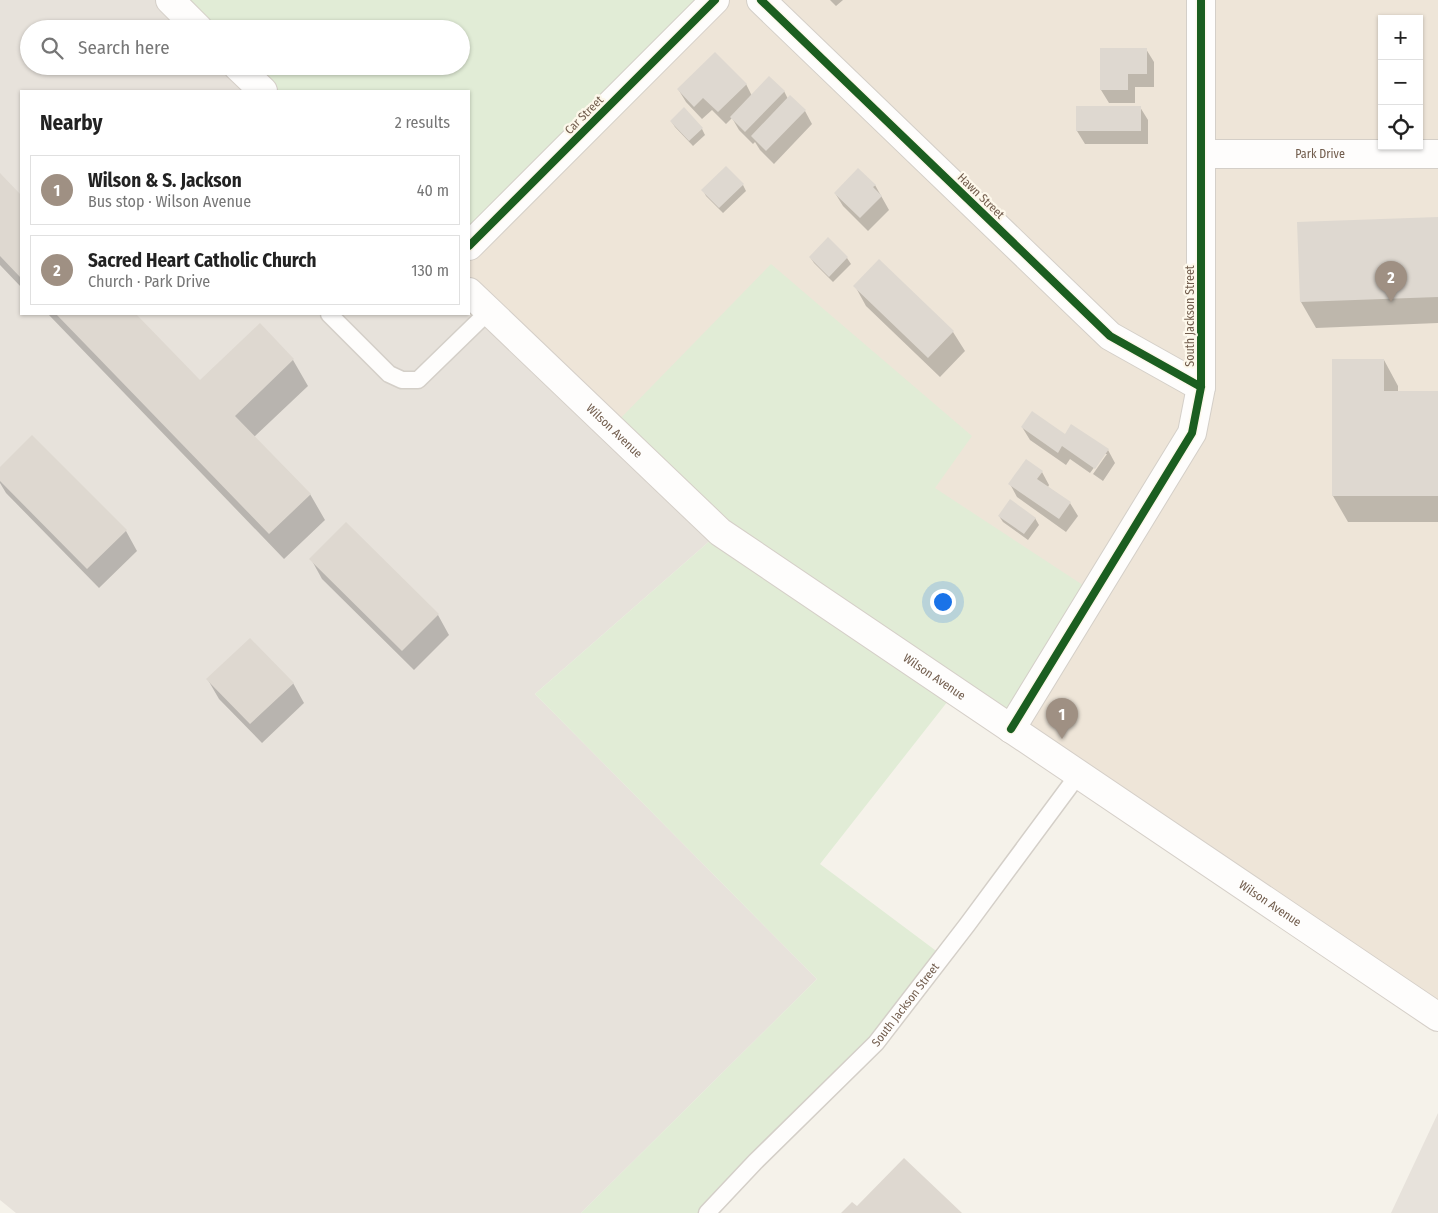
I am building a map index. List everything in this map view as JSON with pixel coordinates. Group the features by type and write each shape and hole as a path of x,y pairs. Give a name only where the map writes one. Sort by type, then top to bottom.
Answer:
{"street":[{"path":"170,0 190,20"},
{"name":"Car Street","path":"470,245 715,0"},
{"name":"Hawn Street","path":"761,0 1110,336 1201,387"},
{"name":"South Jackson Street","path":"1011,730 1192,433 1201,387 1201,0"},
{"path":"246,75 262,90"},
{"name":"Park Drive","path":"1201,154 1438,154"},
{"name":"Wilson Avenue","path":"470,293 720,532 1438,1017"}],"lane":[{"path":"330,315 389,374 402,380 418,380 489,311"},
{"name":"South Jackson Street","path":"707,1213 755,1162 876,1043 967,925 1078,775"}],"shaded area":[{"path":"0,0 170,0 190,20 20,20 20,75 246,75 262,90 20,90 20,315 470,315 470,293 720,532 535,694 817,979 581,1213 16,1213 0,1200"},
{"path":"170,0 1438,0 1438,1017 720,532 470,293 470,90 464,75 470,75 470,20 371,20"},
{"path":"1438,1113 1438,1213 1391,1213"}],"green space":[{"path":"170,0 715,0 470,245 470,90 262,90 246,75 470,75 470,20 190,20"},
{"path":"771,264 972,436 935,488 1095,593 1011,729 955,692 820,864 943,956 876,1043 707,1213 581,1213 817,979 535,694 720,532 611,428"}],"building":[{"path":"1100,48 1147,48 1147,74 1128,74 1128,90 1100,90"},
{"path":"715,52 747,84 718,112 703,98 694,107 677,89"},
{"path":"769,76 785,91 745,132 730,117"},
{"path":"790,95 806,110 766,151 751,136"},
{"path":"1076,106 1141,106 1141,131 1076,131"},
{"path":"684,107 703,128 689,141 670,121"},
{"path":"726,166 744,184 719,208 701,190"},
{"path":"858,168 876,185 873,187 882,196 860,218 834,193"},
{"path":"0,173 20,194 20,277 0,256"},
{"path":"1438,217 1438,297 1300,302 1297,222"},
{"path":"828,237 848,257 829,277 809,257"},
{"path":"879,259 954,331 928,358 853,286"},
{"path":"57,315 137,315 200,380 260,323 294,359 235,416 311,494 269,534"},
{"path":"1332,359 1384,359 1384,391 1438,391 1438,496 1332,496"},
{"path":"1032,411 1065,434 1071,424 1109,449 1095,469 1062,446 1058,453 1021,427"},
{"path":"32,435 127,530 87,569 0,481 0,467"},
{"path":"1026,459 1043,471 1037,479 1071,502 1059,519 1008,484"},
{"path":"1010,499 1036,518 1024,534 998,516"},
{"path":"346,522 439,614 402,651 309,559"},
{"path":"250,638 294,683 250,724 206,679"},
{"path":"904,1158 962,1213 841,1213 852,1202 857,1206"}],"cycle path":[{"path":"470,245 715,0"},
{"path":"761,0 1110,336 1201,387"},
{"path":"1011,729 1192,433 1201,387 1201,0"}],"place":[{"name":"Sacred Heart Catholic Church","path":"1391,302"},
{"name":"Wilson & S. Jackson","path":"1062,739"}]}
